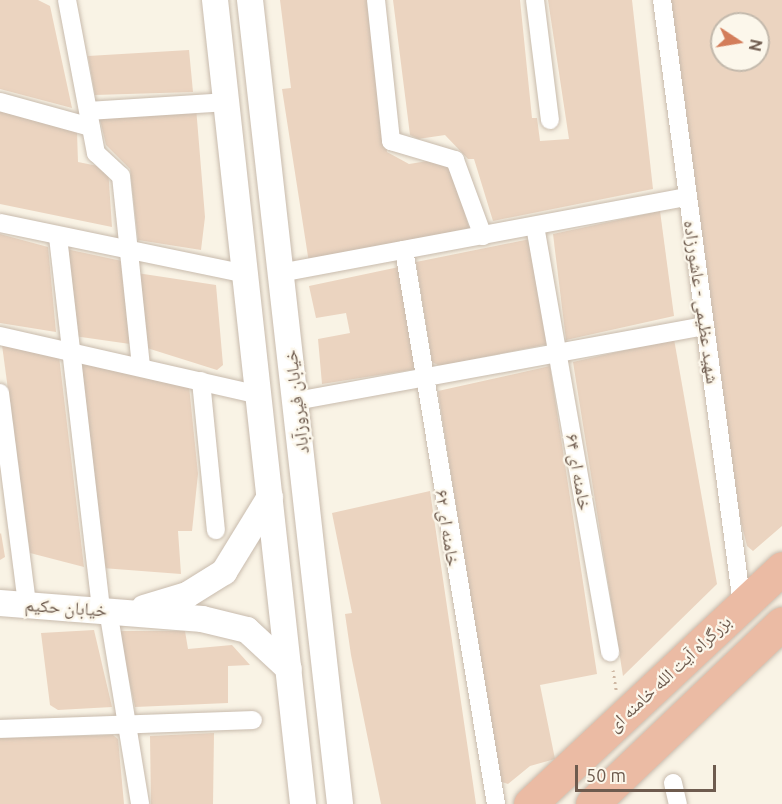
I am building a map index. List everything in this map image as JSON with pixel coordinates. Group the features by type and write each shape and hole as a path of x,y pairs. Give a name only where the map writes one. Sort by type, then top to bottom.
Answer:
{"highway":[{"name":"بزرگراه آیت الله خامنه ای","path":"530,804 782,568"},
{"path":"592,804 782,623"}],"main road":[{"name":"خیابان فیروزآباد","path":"215,0 303,804"},
{"name":"خیابان فیروزآباد","path":"250,0 340,804"},
{"path":"114,611 187,595 224,572 270,497"},
{"name":"خیابان حکیم","path":"0,603 114,611 247,630 289,669"}],"street":[{"path":"67,0 96,153 121,176 141,367"},
{"path":"376,0 391,141 455,160 483,236"},
{"path":"536,0 550,120"},
{"name":"شهید عظیمی - عاشورزاده","path":"662,0 742,604"},
{"path":"0,102 90,119 227,102"},
{"path":"280,273 688,198"},
{"path":"0,224 246,274"},
{"name":"خامنه ای ۶۴","path":"535,226 610,652"},
{"path":"58,237 70,350 114,611 132,728 140,804"},
{"name":"خامنه ای ۶۲","path":"404,250 496,804"},
{"path":"296,401 705,326"},
{"path":"0,336 70,350 259,395"},
{"path":"201,381 216,530"},
{"path":"0,393 27,604"},
{"path":"0,729 132,728 253,720"},
{"path":"673,783 678,804"}],"path":[{"path":"610,652 621,718"}],"building":[{"path":"0,0 38,0 50,6 72,108 0,89"},
{"path":"280,0 370,0 387,152 409,164 440,159 452,167 469,228 309,263 282,89 291,88"},
{"path":"393,0 520,0 532,118 537,118 540,141 569,139 548,0 632,0 653,189 493,221 474,159 468,159 445,135 418,139 410,135"},
{"path":"666,0 782,0 782,526 753,551 747,546 733,490"},
{"path":"189,50 193,92 95,95 88,56"},
{"path":"196,107 205,217 201,250 138,240 130,169 106,145 99,115"},
{"path":"0,111 77,132 78,162 108,168 112,227 0,204"},
{"path":"660,211 674,316 566,340 553,234"},
{"path":"0,234 48,247 56,332 0,323"},
{"path":"535,238 553,343 440,366 432,362 416,262"},
{"path":"66,249 122,261 130,344 74,336"},
{"path":"399,267 417,369 322,384 318,339 350,333 346,313 316,318 309,286"},
{"path":"137,273 216,285 223,365 217,370 147,348"},
{"path":"674,339 717,584 623,676 573,362"},
{"path":"2,345 59,356 84,567 30,553"},
{"path":"76,361 189,386 198,474 192,531 178,531 181,574 102,568"},
{"path":"550,366 597,674 540,685 555,759 530,766 508,784 502,782 494,750 438,391"},
{"path":"430,491 476,804 381,804 351,655 345,614 352,613 332,513"},
{"path":"0,534 5,557 0,560"},
{"path":"94,630 112,707 58,710 50,705 41,633"},
{"path":"118,631 185,631 188,649 232,645 250,665 228,666 228,703 135,707"},
{"path":"214,733 213,804 151,804 150,736"},
{"path":"113,735 118,739 124,804 0,804 0,738"}]}
